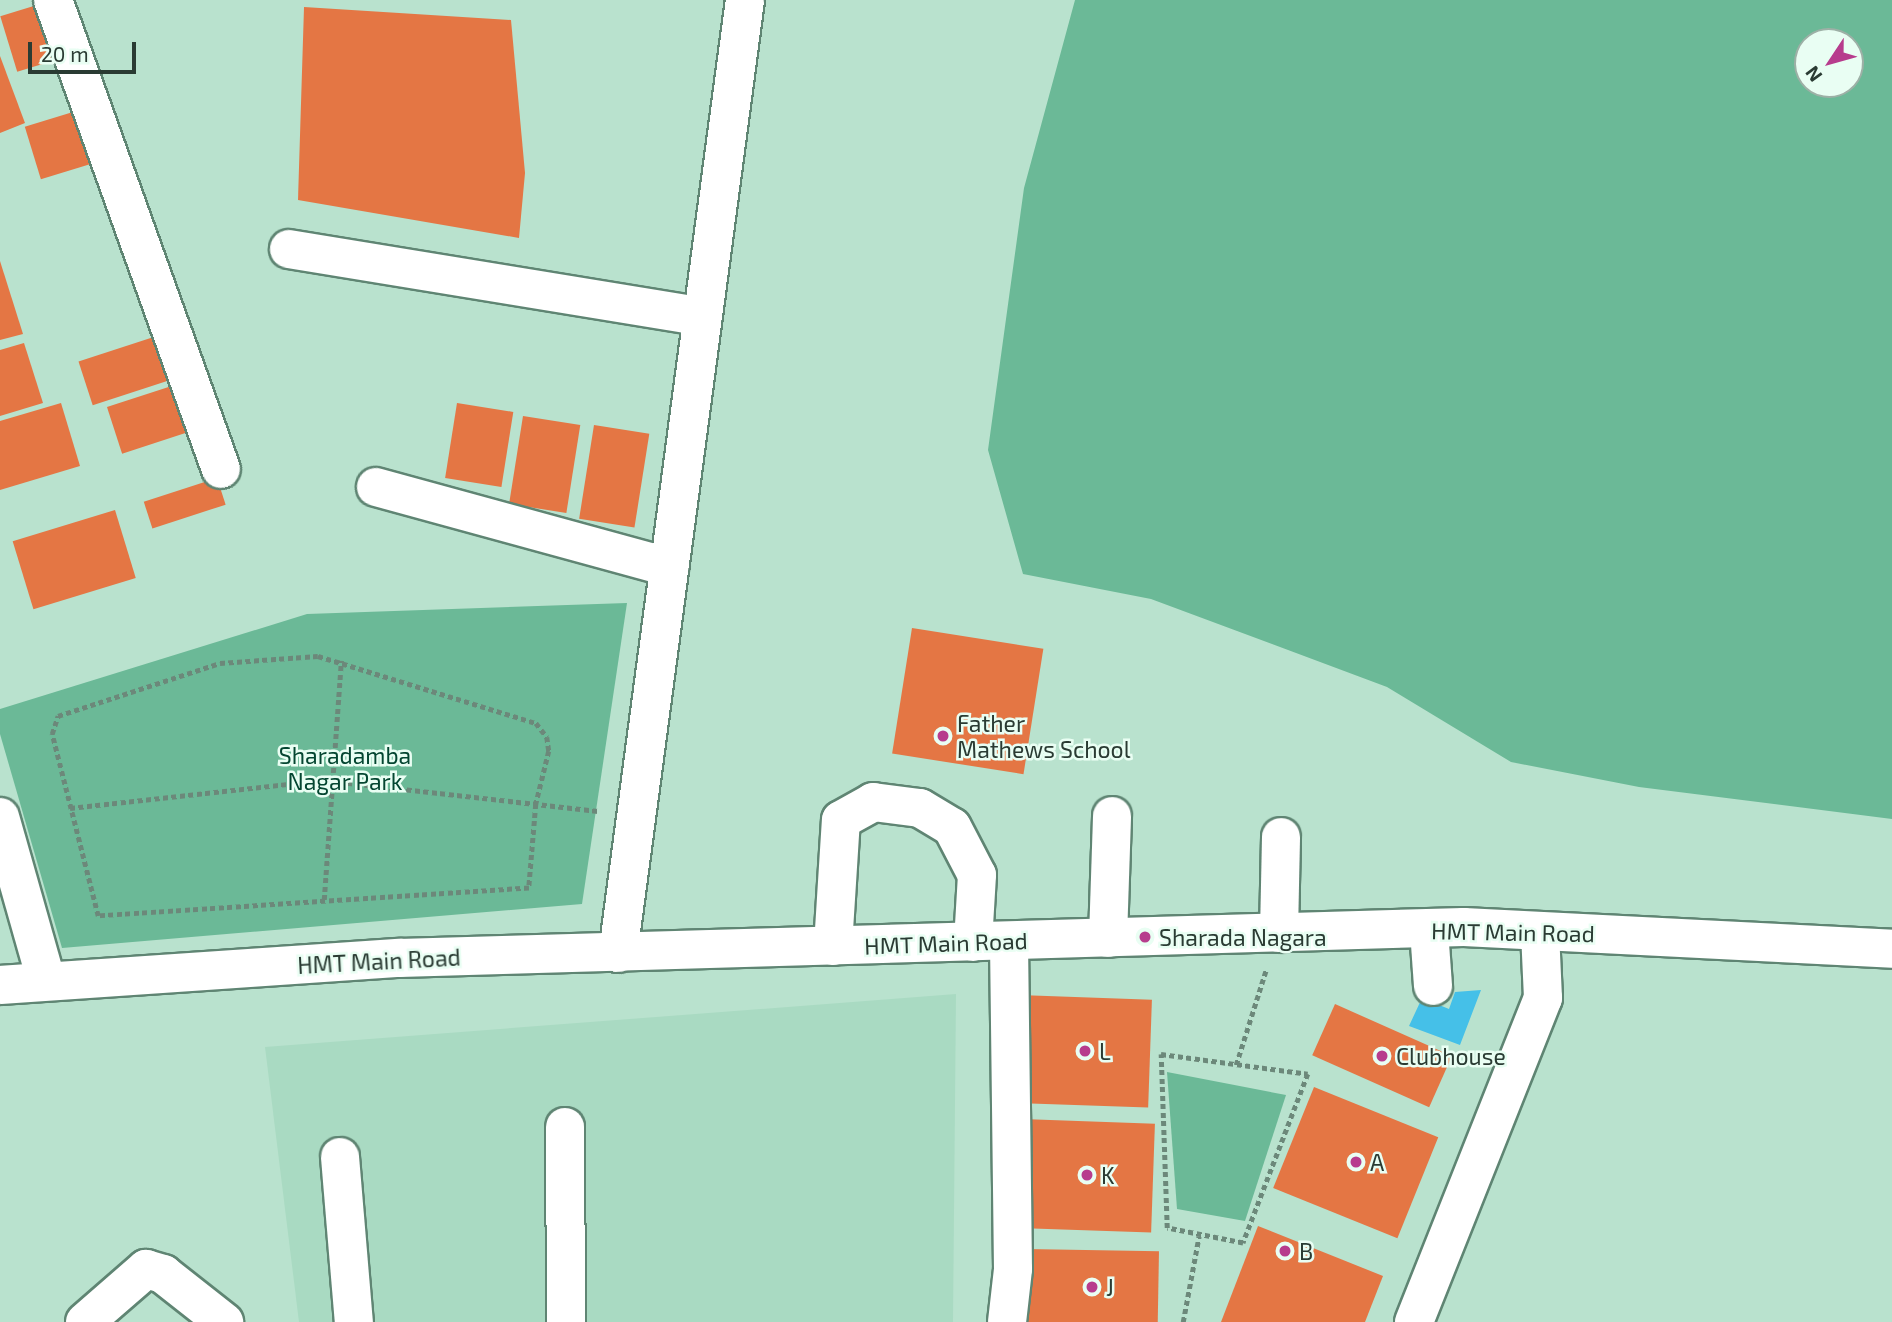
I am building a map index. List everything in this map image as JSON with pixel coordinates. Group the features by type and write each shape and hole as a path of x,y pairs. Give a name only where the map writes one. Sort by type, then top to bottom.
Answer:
{"street":[{"path":"53,0 221,469"},
{"path":"618,953 745,0"},
{"path":"289,249 702,317"},
{"path":"376,487 669,566"},
{"path":"833,946 841,820 873,802 920,808 952,827 977,875 991,942 1013,1269 1007,1322"},
{"path":"1108,938 1112,816"},
{"path":"0,817 46,980"},
{"path":"1279,933 1281,837"},
{"path":"1429,930 1433,986"},
{"name":"HMT Main Road","path":"0,985 399,958 1429,930 1539,931 1892,949"},
{"path":"1415,1322 1543,998 1539,931"},
{"path":"565,1127 566,1322"},
{"path":"340,1157 354,1322"},
{"path":"85,1322 146,1269 163,1274 224,1322"}],"path":[{"path":"318,656 341,661 536,723 547,737 549,751 536,804 529,888 324,900 153,916 98,916 52,734 58,716 220,663 318,656"},
{"path":"324,900 341,661"},
{"path":"70,808 333,781 636,815"},
{"path":"1236,1065 1279,933"},
{"path":"1161,1054 1308,1074 1243,1243 1199,1236 1167,1228 1161,1054"},
{"path":"1183,1322 1199,1236"}],"shaded area":[{"path":"956,994 953,1322 299,1322 265,1047"}],"green space":[{"path":"1075,0 1892,0 1892,819 1639,787 1511,762 1387,687 1151,599 1023,574 988,450 1024,188"},
{"name":"Sharadamba Nagar Park","path":"627,603 582,904 62,948 0,734 0,709 307,614"},
{"path":"1167,1072 1286,1095 1245,1221 1177,1209"}],"water":[{"path":"1481,990 1460,1045 1409,1026 1422,998 1449,1009 1455,992"}],"building":[{"path":"50,1 67,56 17,72 0,16"},
{"path":"304,7 511,20 525,173 519,238 298,200"},
{"path":"0,56 25,123 0,133"},
{"path":"86,108 102,161 41,179 25,127"},
{"path":"0,261 23,334 0,340"},
{"path":"166,333 180,377 93,405 79,361"},
{"path":"24,343 43,403 0,416 0,350"},
{"path":"184,382 199,429 122,454 107,407"},
{"path":"61,403 80,466 0,490 0,421"},
{"path":"457,403 513,412 501,487 445,478"},
{"path":"523,416 580,425 566,513 509,504"},
{"path":"594,425 649,434 634,528 579,519"},
{"path":"217,478 226,505 152,528 144,502"},
{"path":"115,510 136,578 33,609 13,541"},
{"path":"912,628 1043,649 1023,774 892,753"},
{"name":"L","path":"1019,995 1152,1000 1148,1108 1015,1103"},
{"name":"Clubhouse","path":"1335,1004 1452,1056 1429,1107 1312,1055"},
{"name":"A","path":"1314,1087 1438,1137 1397,1238 1273,1188"},
{"name":"K","path":"1022,1119 1155,1124 1151,1233 1018,1228"},
{"name":"B","path":"1258,1226 1383,1276 1365,1322 1221,1322"},
{"name":"J","path":"1026,1249 1159,1251 1158,1322 1025,1322"}],"place":[{"name":"Father Mathews School","path":"943,736"},
{"name":"Sharada Nagara","path":"1145,937"},
{"name":"L","path":"1085,1051"},
{"name":"Clubhouse","path":"1382,1056"},
{"name":"A","path":"1356,1162"},
{"name":"K","path":"1087,1175"},
{"name":"B","path":"1285,1251"},
{"name":"J","path":"1092,1287"}]}
